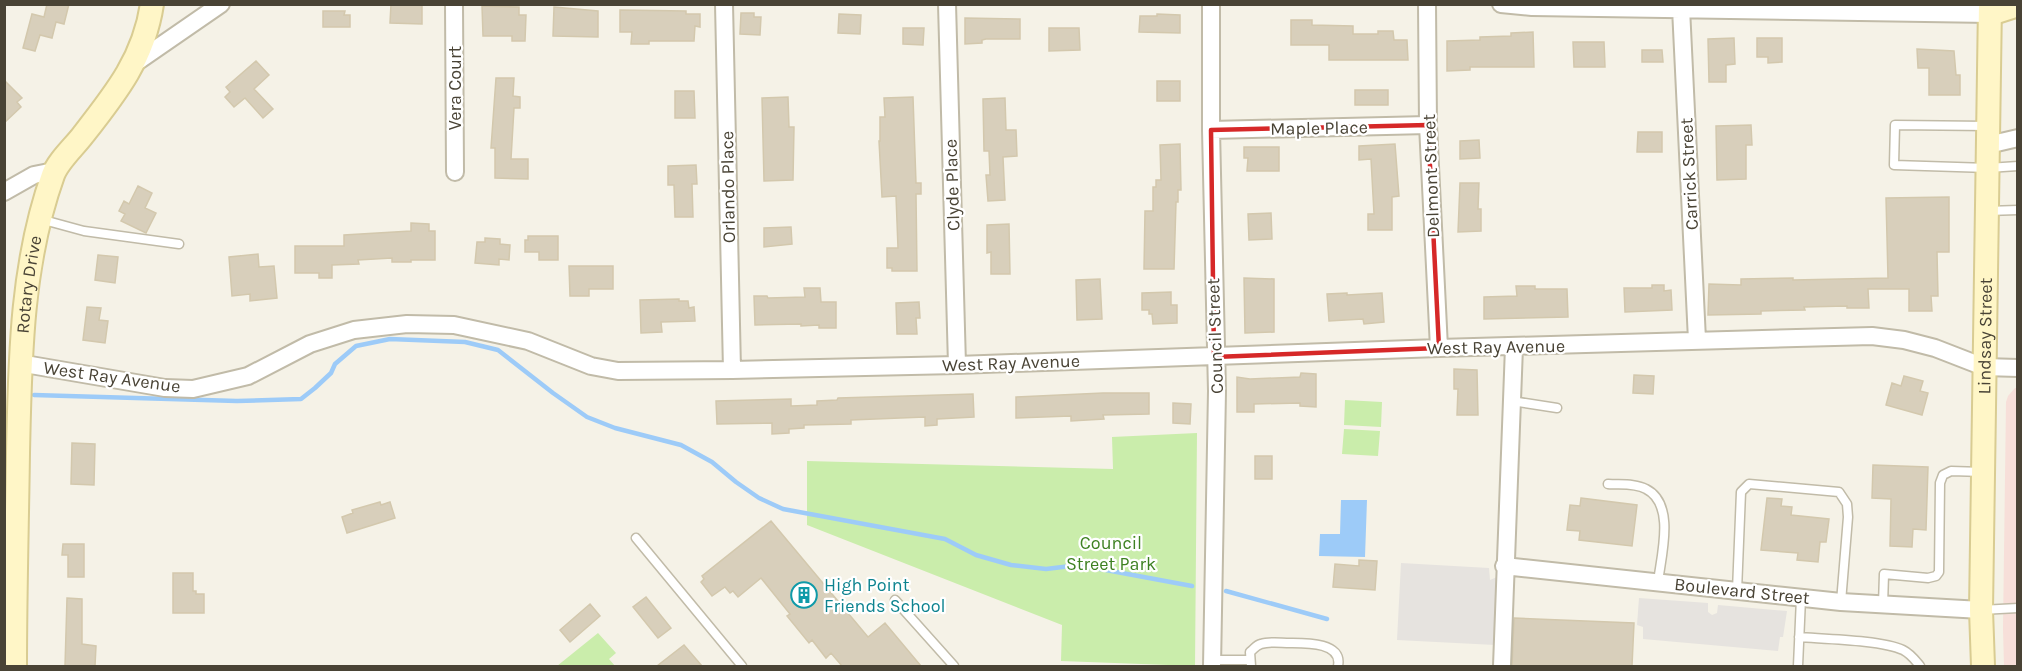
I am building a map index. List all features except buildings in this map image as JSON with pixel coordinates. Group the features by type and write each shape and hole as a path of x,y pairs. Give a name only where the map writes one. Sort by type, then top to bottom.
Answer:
{"street":[{"name":"Rotary Drive","path":"15,666 19,363 27,283 39,219 54,171 104,108 134,64 149,26 152,4"},
{"path":"134,64 221,4"},
{"name":"Vera Court","path":"454,4 454,172"},
{"name":"Orlando Place","path":"724,4 732,370"},
{"name":"Clyde Place","path":"947,4 957,365"},
{"name":"Council Street","path":"1211,4 1214,357 1217,391 1212,663"},
{"name":"Delmont Street","path":"1427,4 1428,125 1439,348"},
{"path":"1501,4 1681,8 1927,9 1990,9 2018,5"},
{"name":"Carrick Street","path":"1681,8 1697,340"},
{"name":"Lindsay Street","path":"1983,666 1981,610 1990,9"},
{"name":"Maple Place","path":"1211,130 1428,125"},
{"path":"1988,135 2018,138"},
{"path":"4,192 34,175 54,171"},
{"name":"West Ray Avenue","path":"19,363 165,388 193,389 248,376 310,344 354,330 407,324 454,325 528,340 591,366 618,371 957,365 1872,336 1904,340 1935,348 1984,367 2018,368"},
{"path":"1502,666 1504,566 1515,347"},
{"name":"Boulevard Street","path":"1504,566 1883,606 1981,610"}],"lane":[{"path":"1988,135 1895,125 1894,165 1988,168 2018,166"},
{"path":"1987,211 2018,210"},
{"path":"39,219 84,231 179,244"},
{"path":"1512,402 1557,408"},
{"path":"1883,606 1884,574 1928,578 1936,576 1939,572 1941,479 1951,471 1983,472"},
{"path":"1608,484 1648,489 1662,506 1665,522 1658,582"},
{"path":"1737,591 1742,492 1745,486 1749,484 1839,492 1846,504 1848,517 1841,602"},
{"path":"636,538 742,666"},
{"path":"1798,666 1800,598"},
{"path":"895,600 954,666"},
{"path":"1981,610 2018,608"},
{"path":"1799,637 1888,645 1903,650 1920,666"},
{"path":"1212,663 1250,663 1250,652 1258,645 1267,642 1311,643 1327,647 1334,652 1339,660 1338,666"}],"highlighted area":[{"path":"1428,125 1439,348 1214,357 1211,130"}],"shaded area":[{"path":"2017,388 2018,666 2004,666 2006,402"},
{"path":"1401,563 1489,568 1490,580 1497,577 1495,645 1397,640"},
{"path":"1639,598 1708,603 1708,612 1712,615 1717,613 1718,605 1787,611 1783,637 1780,637 1778,651 1643,639 1643,627 1637,625"}],"green space":[{"path":"1345,400 1382,402 1381,427 1344,425"},
{"path":"1344,429 1380,431 1378,456 1342,454"},
{"name":"Council Street Park","path":"1197,433 1195,666 1061,661 1062,625 807,525 807,461 1113,469 1112,437"},
{"path":"598,633 616,653 609,659 615,666 557,666"}],"water":[{"path":"1341,500 1367,500 1365,557 1319,556 1320,534 1340,534"}],"waterway":[{"path":"34,395 237,401 301,399 331,373 335,364 356,346 390,339 465,342 498,350 587,417 615,428 681,445 712,462 759,498 783,509 945,539 976,555 1011,565 1046,569 1079,565 1192,586"},
{"path":"1226,591 1327,619"}],"place":[{"name":"High Point Friends School","path":"804,595"}]}
